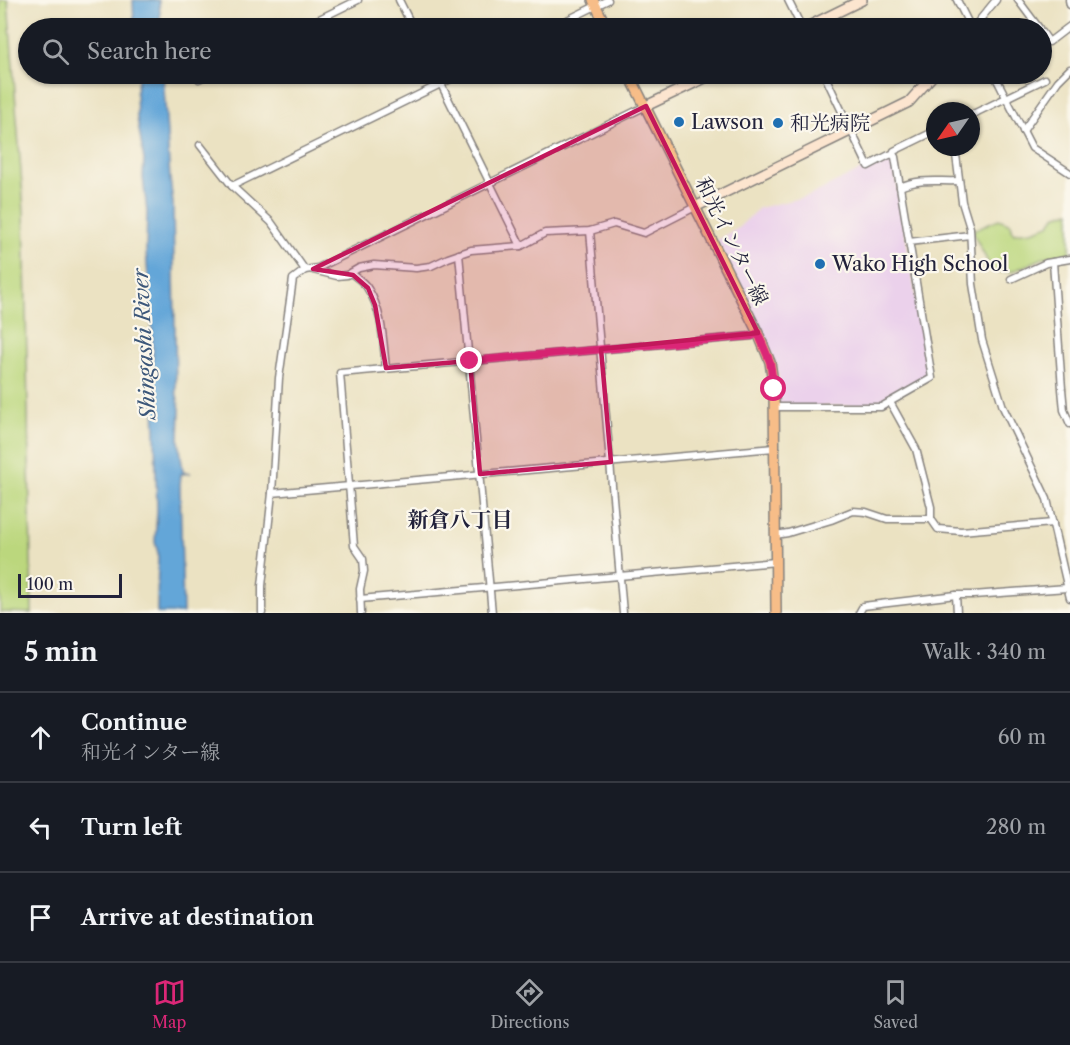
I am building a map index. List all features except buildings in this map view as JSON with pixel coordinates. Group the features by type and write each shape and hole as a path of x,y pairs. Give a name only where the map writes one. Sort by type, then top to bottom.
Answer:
{"main road":[{"path":"594,3 602,18"},
{"name":"和光インター線","path":"634,84 758,333 772,368 776,613"}],"street":[{"path":"321,18 358,0"},
{"path":"399,0 408,18"},
{"path":"568,18 594,3 608,0"},
{"path":"788,0 798,18"},
{"path":"824,18 862,0"},
{"path":"957,0 967,18"},
{"path":"981,18 996,0"},
{"path":"1018,0 1031,18"},
{"path":"1069,0 1070,5"},
{"path":"1052,39 1070,26"},
{"path":"1023,131 1058,81 1070,69"},
{"path":"232,186 441,84 521,246"},
{"path":"262,613 262,586 272,493 279,378 293,279 692,84"},
{"path":"829,84 868,166 926,135"},
{"path":"200,145 232,186 271,222 309,270 337,276 346,275 359,268 374,266 431,267 471,250 521,246 544,233 590,231 614,224 644,233 909,102 925,84"},
{"path":"999,84 1032,148 1070,173"},
{"path":"980,111 1035,84"},
{"path":"774,408 881,407 932,378 895,157 892,154"},
{"path":"956,156 962,202 970,235 973,284 982,340 1003,407 1047,499 1070,598"},
{"path":"900,187 933,179 959,181"},
{"path":"590,231 623,613"},
{"path":"909,242 970,235"},
{"path":"459,254 492,613"},
{"path":"1011,279 1053,262 1070,259"},
{"path":"1053,262 1064,410 1070,424"},
{"path":"351,273 368,288 375,305 381,324 386,368"},
{"path":"361,613 363,558 354,546 340,373 752,336 758,333"},
{"path":"890,402 916,449 931,507 931,519 938,529 948,531 1053,523"},
{"path":"272,493 774,448"},
{"path":"776,534 788,534 853,511 866,512 887,519 931,519"},
{"path":"360,600 776,562"},
{"path":"859,613 863,606 956,595 1067,588"},
{"path":"956,595 957,613"}],"highlighted area":[{"path":"646,106 758,333 601,349 611,462 480,474 470,361 386,368 375,305 368,288 353,275 313,269"}],"shaded area":[{"name":"Wako High School","path":"890,158 893,160 929,377 880,405 781,407 778,403 777,365 717,240 737,229 759,208 809,196"}],"green space":[{"path":"0,0 8,0 24,212 32,613 0,612"},
{"path":"1070,211 1070,256 1055,258 1048,256 1011,272 993,272 974,235 973,230 999,219 1011,224 1013,233 1032,231 1049,225 1055,216"}],"water":[{"path":"133,0 159,0 160,18 134,18"},
{"path":"137,84 164,84 173,203 179,440 183,472 191,473 181,474 180,485 183,613 157,613 158,553 155,542 157,511 152,324 146,252 147,212 143,177 144,160 137,118"}],"place":[{"name":"Lawson","path":"679,122"},
{"name":"和光病院","path":"778,123"},
{"name":"Wako High School","path":"820,264"}],"district":[{"name":"新倉八丁目","path":"460,519"}],"route":[{"path":"470,361 752,336 758,333 770,362 774,389"}],"water label":[{"name":"Shingashi River","path":"144,344"}]}
